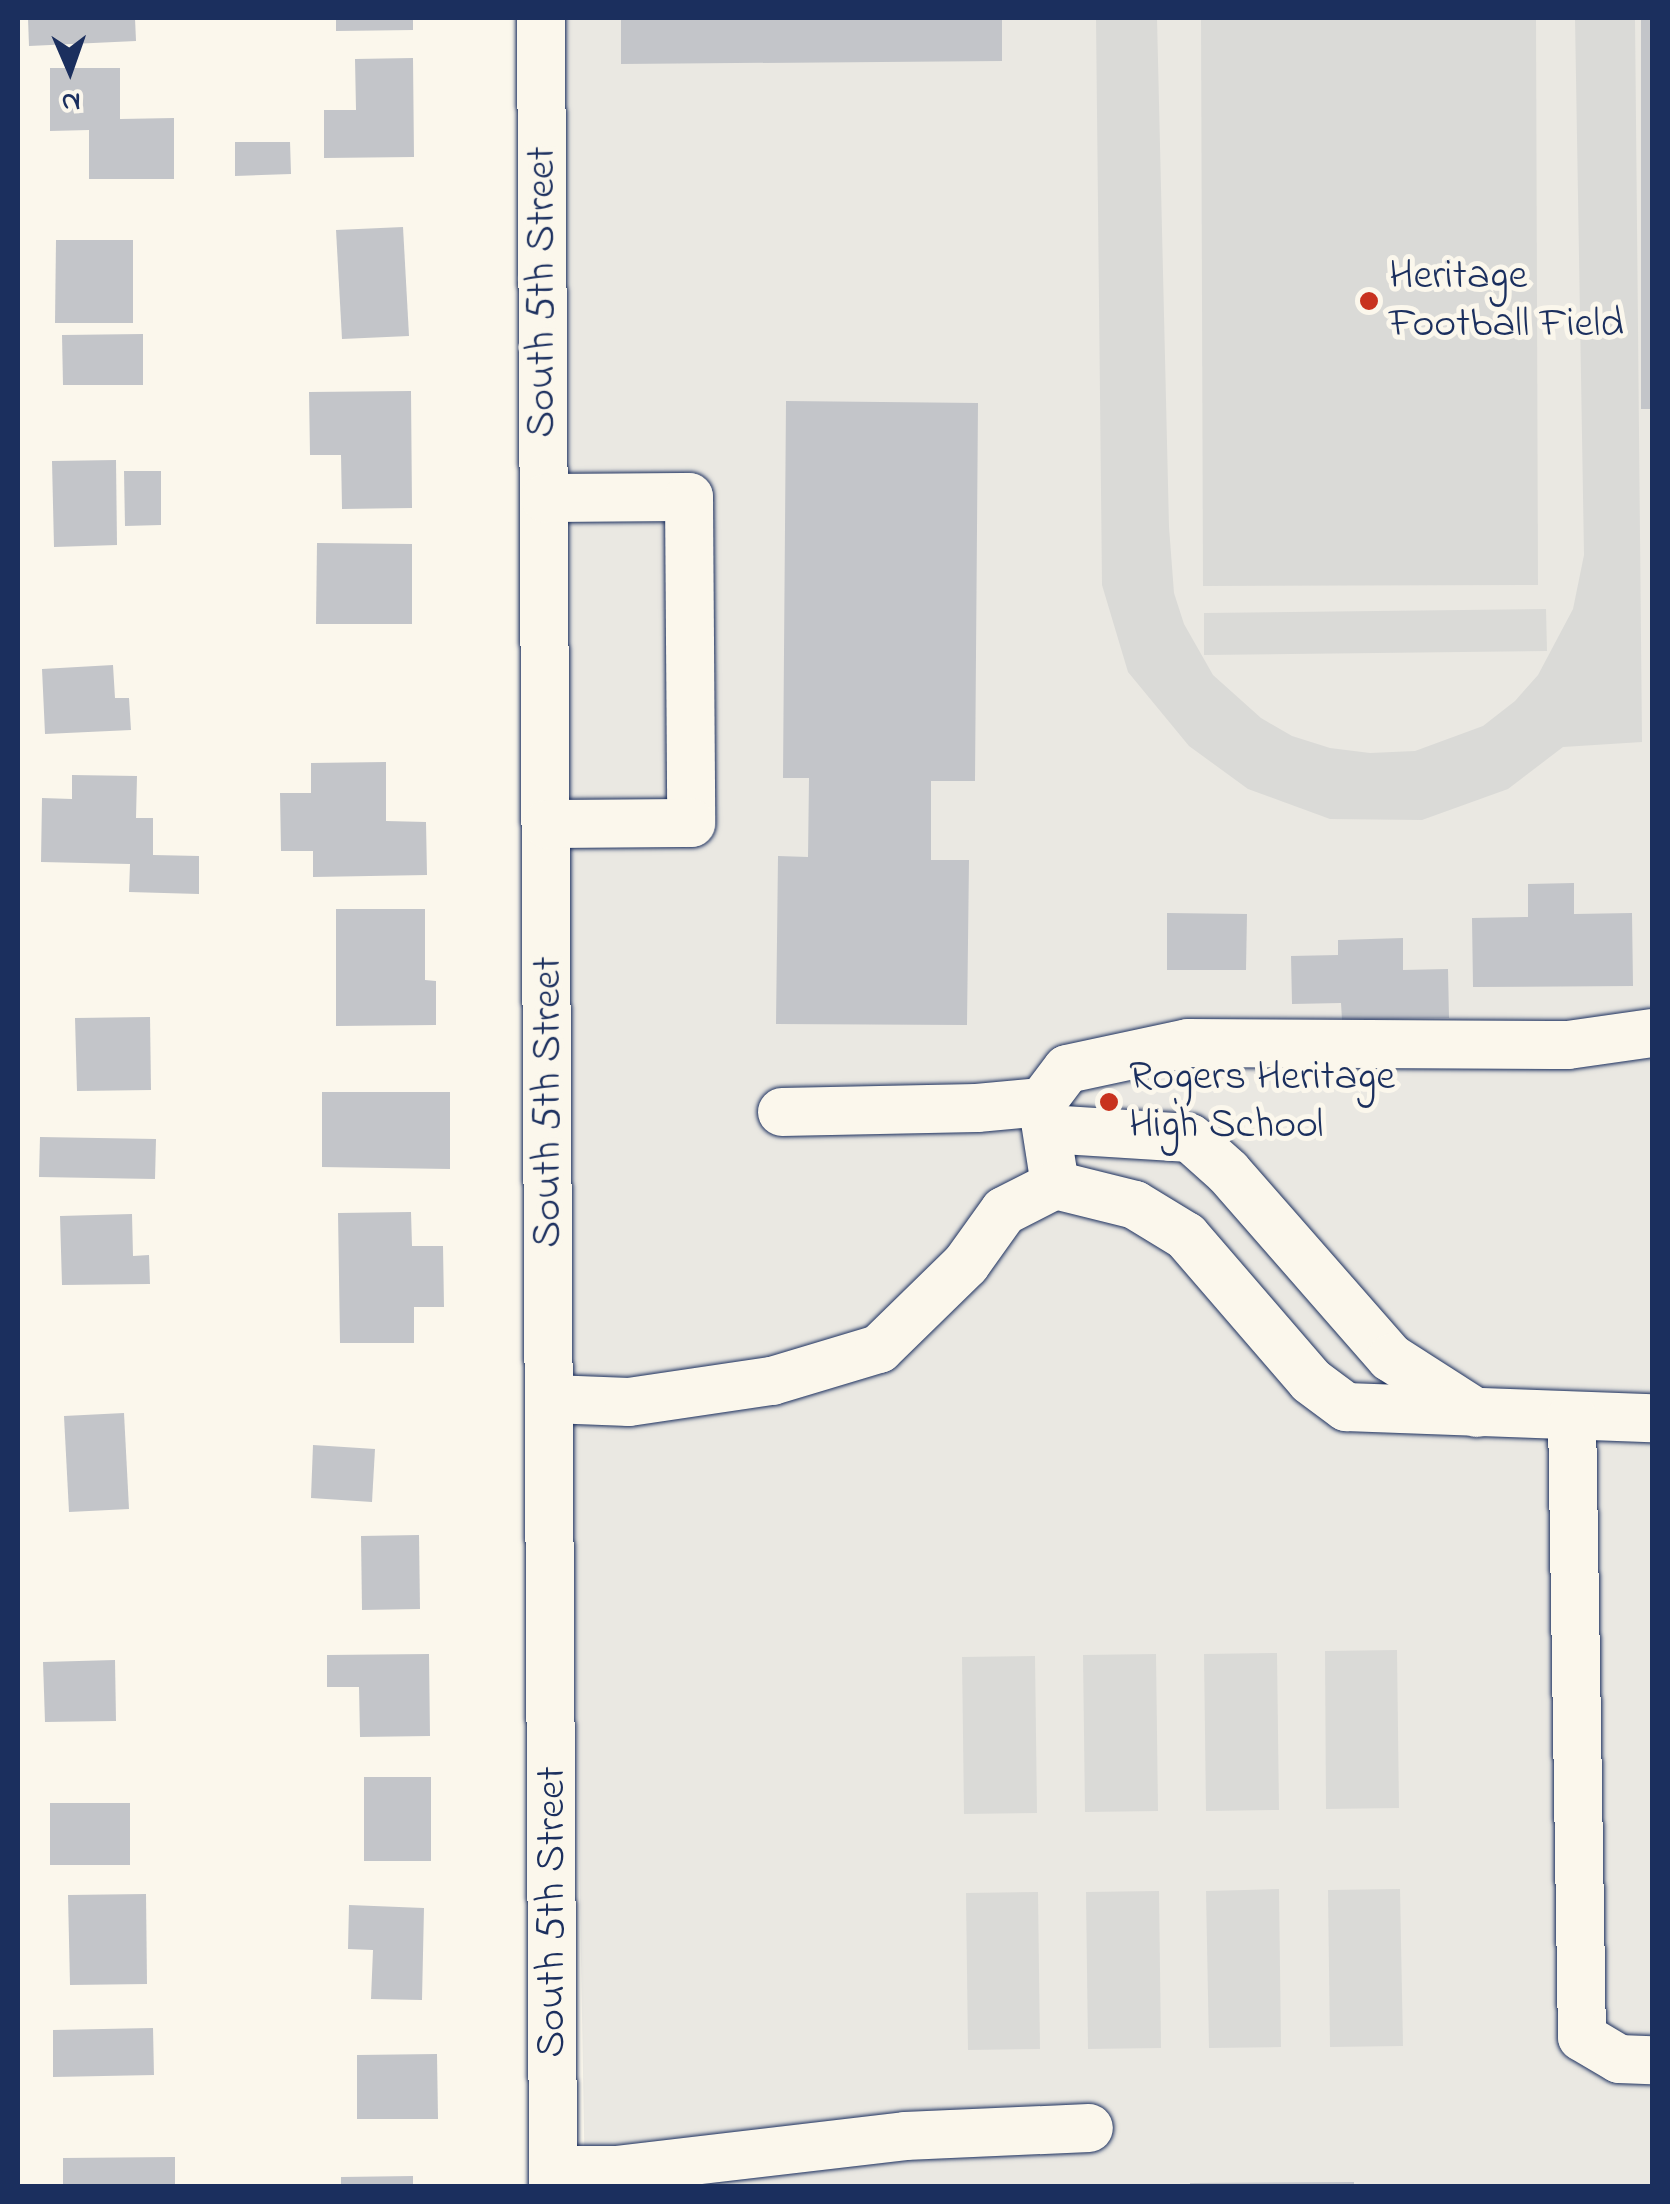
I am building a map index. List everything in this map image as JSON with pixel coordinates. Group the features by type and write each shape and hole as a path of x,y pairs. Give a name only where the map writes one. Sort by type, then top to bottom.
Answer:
{"street":[{"name":"South 5th Street","path":"541,18 553,2178"},
{"path":"545,498 689,498 690,536 690,823 546,824"},
{"path":"1054,1185 1044,1115 1066,1069 1188,1043 1568,1044 1652,1033"},
{"path":"782,1112 977,1108 1190,1138 1228,1172 1391,1358 1478,1413"},
{"path":"551,1398 629,1402 772,1382 879,1349 966,1264 1004,1211 1054,1185 1135,1206 1186,1236 1311,1381 1346,1408 1652,1418"},
{"path":"1572,1416 1582,2037 1619,2059 1652,2060"},
{"path":"553,2178 905,2136 1089,2128"}],"shaded area":[{"name":"Rogers Heritage High School","path":"547,18 1652,18 1652,2186 585,2186"},
{"path":"1096,18 1157,18 1169,527 1174,593 1184,624 1213,675 1261,718 1292,736 1330,748 1370,753 1415,751 1483,726 1515,701 1538,675 1573,609 1584,555 1575,18 1635,18 1642,742 1563,747 1508,789 1422,820 1330,819 1248,789 1189,746 1128,672 1102,585"},
{"name":"Heritage Football Field","path":"1201,18 1536,18 1538,585 1203,586"},
{"path":"1546,609 1547,651 1204,655 1204,613"},
{"path":"1397,1650 1399,1808 1326,1809 1325,1651"},
{"path":"1277,1653 1279,1810 1206,1811 1204,1654"},
{"path":"1156,1654 1158,1811 1085,1812 1083,1655"},
{"path":"1035,1656 1037,1813 964,1814 962,1657"},
{"path":"1279,1889 1281,2047 1209,2048 1206,1891"},
{"path":"1400,1889 1403,2046 1330,2047 1328,1890"},
{"path":"1159,1891 1161,2048 1088,2049 1086,1892"},
{"path":"1038,1892 1040,2049 968,2050 966,1893"}],"building":[{"path":"28,18 135,18 136,41 29,46"},
{"path":"336,18 413,18 413,30 336,31"},
{"path":"621,18 1002,18 1002,61 621,64"},
{"path":"1641,19 1652,19 1652,409 1641,409"},
{"path":"413,58 414,157 324,158 324,110 356,110 355,59"},
{"path":"50,68 120,68 120,119 174,118 174,179 89,179 89,130 50,131"},
{"path":"235,142 290,142 291,174 235,176"},
{"path":"403,227 409,336 342,339 336,230"},
{"path":"56,240 133,240 133,323 55,323"},
{"path":"143,334 143,385 63,385 62,335"},
{"path":"411,391 412,508 342,509 341,455 310,455 309,392"},
{"path":"786,401 978,403 975,781 931,781 931,860 969,860 967,1025 776,1024 778,856 808,857 809,778 783,778"},
{"path":"116,460 117,545 54,547 52,461"},
{"path":"124,471 161,471 161,525 125,526"},
{"path":"317,543 412,544 412,624 316,624"},
{"path":"113,665 115,698 129,698 131,730 45,734 42,669"},
{"path":"386,762 386,821 426,822 427,875 313,877 313,851 281,851 280,793 311,793 311,763"},
{"path":"72,775 137,776 136,818 153,818 153,855 199,856 199,894 129,892 130,864 41,862 42,798 72,799"},
{"path":"1574,883 1574,914 1632,913 1633,986 1473,987 1472,918 1528,917 1528,884"},
{"path":"336,909 425,909 425,980 436,981 436,1025 336,1026"},
{"path":"1167,913 1247,914 1246,970 1167,970"},
{"path":"1403,938 1403,970 1448,969 1449,1018 1342,1020 1341,1003 1292,1004 1291,956 1338,955 1338,940"},
{"path":"150,1017 151,1090 77,1091 75,1018"},
{"path":"322,1092 450,1092 450,1169 322,1167"},
{"path":"40,1137 156,1139 155,1179 39,1177"},
{"path":"411,1212 412,1246 443,1246 444,1307 414,1307 414,1343 340,1343 338,1213"},
{"path":"132,1214 133,1256 149,1255 150,1284 62,1285 60,1216"},
{"path":"124,1413 129,1509 69,1512 64,1416"},
{"path":"313,1445 375,1449 372,1502 311,1498"},
{"path":"419,1535 420,1609 362,1610 361,1536"},
{"path":"429,1654 430,1736 360,1737 359,1687 327,1687 327,1655"},
{"path":"115,1660 116,1721 45,1722 43,1662"},
{"path":"364,1777 431,1777 431,1861 364,1861"},
{"path":"50,1803 130,1803 130,1865 50,1865"},
{"path":"146,1894 147,1984 70,1985 68,1895"},
{"path":"349,1905 424,1908 422,2000 371,1999 373,1950 348,1949"},
{"path":"153,2028 154,2075 53,2077 53,2030"},
{"path":"437,2054 438,2119 357,2119 357,2055"},
{"path":"175,2157 175,2186 63,2186 63,2158"},
{"path":"413,2176 413,2186 341,2186 341,2177"},
{"path":"1354,2182 1354,2186 1190,2186 1190,2183"}],"place":[{"name":"Heritage Football Field","path":"1369,301"},
{"name":"Rogers Heritage High School","path":"1109,1102"}]}
